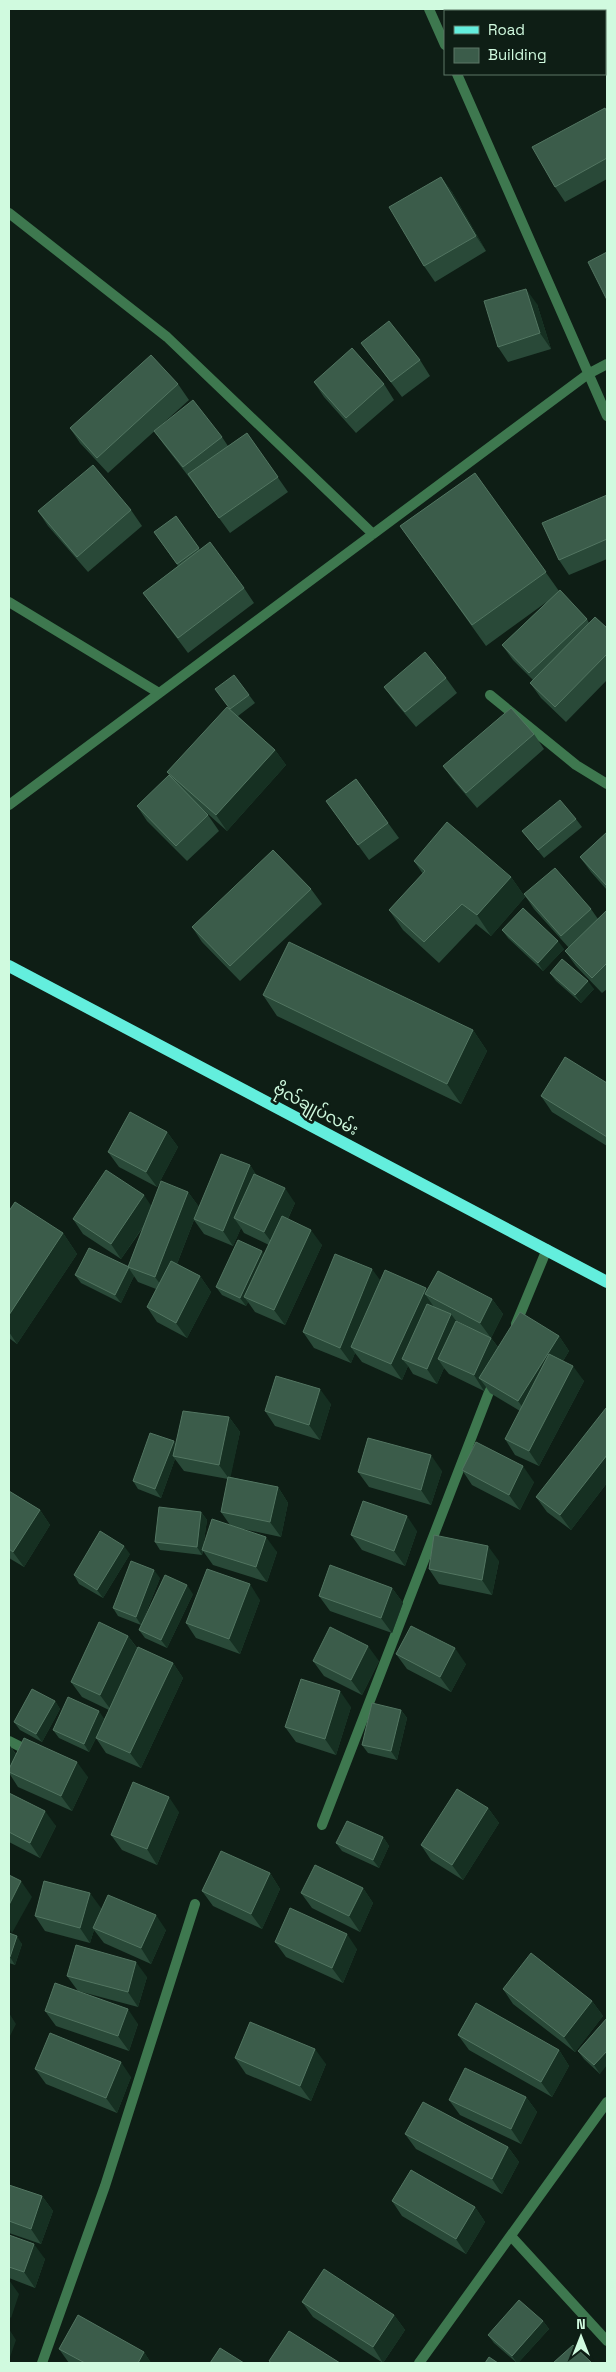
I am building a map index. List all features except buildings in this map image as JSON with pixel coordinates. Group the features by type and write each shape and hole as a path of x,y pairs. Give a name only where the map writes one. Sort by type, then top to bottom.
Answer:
{"main road":[{"name":"ဗိုလ်ချုပ်လမ်း","path":"9,966 548,1249 607,1282"}],"street":[{"path":"429,9 444,44"},
{"path":"457,75 607,416"},
{"path":"9,213 167,337 373,534"},
{"path":"9,805 588,374 607,364"},
{"path":"9,602 159,694"},
{"path":"490,695 576,765 607,784"},
{"path":"511,1338 548,1249"},
{"path":"322,1825 466,1446 500,1365"},
{"path":"9,1741 21,1747"},
{"path":"42,2363 105,2186 195,1904"},
{"path":"419,2363 607,2102"},
{"path":"511,2236 607,2341"}]}
